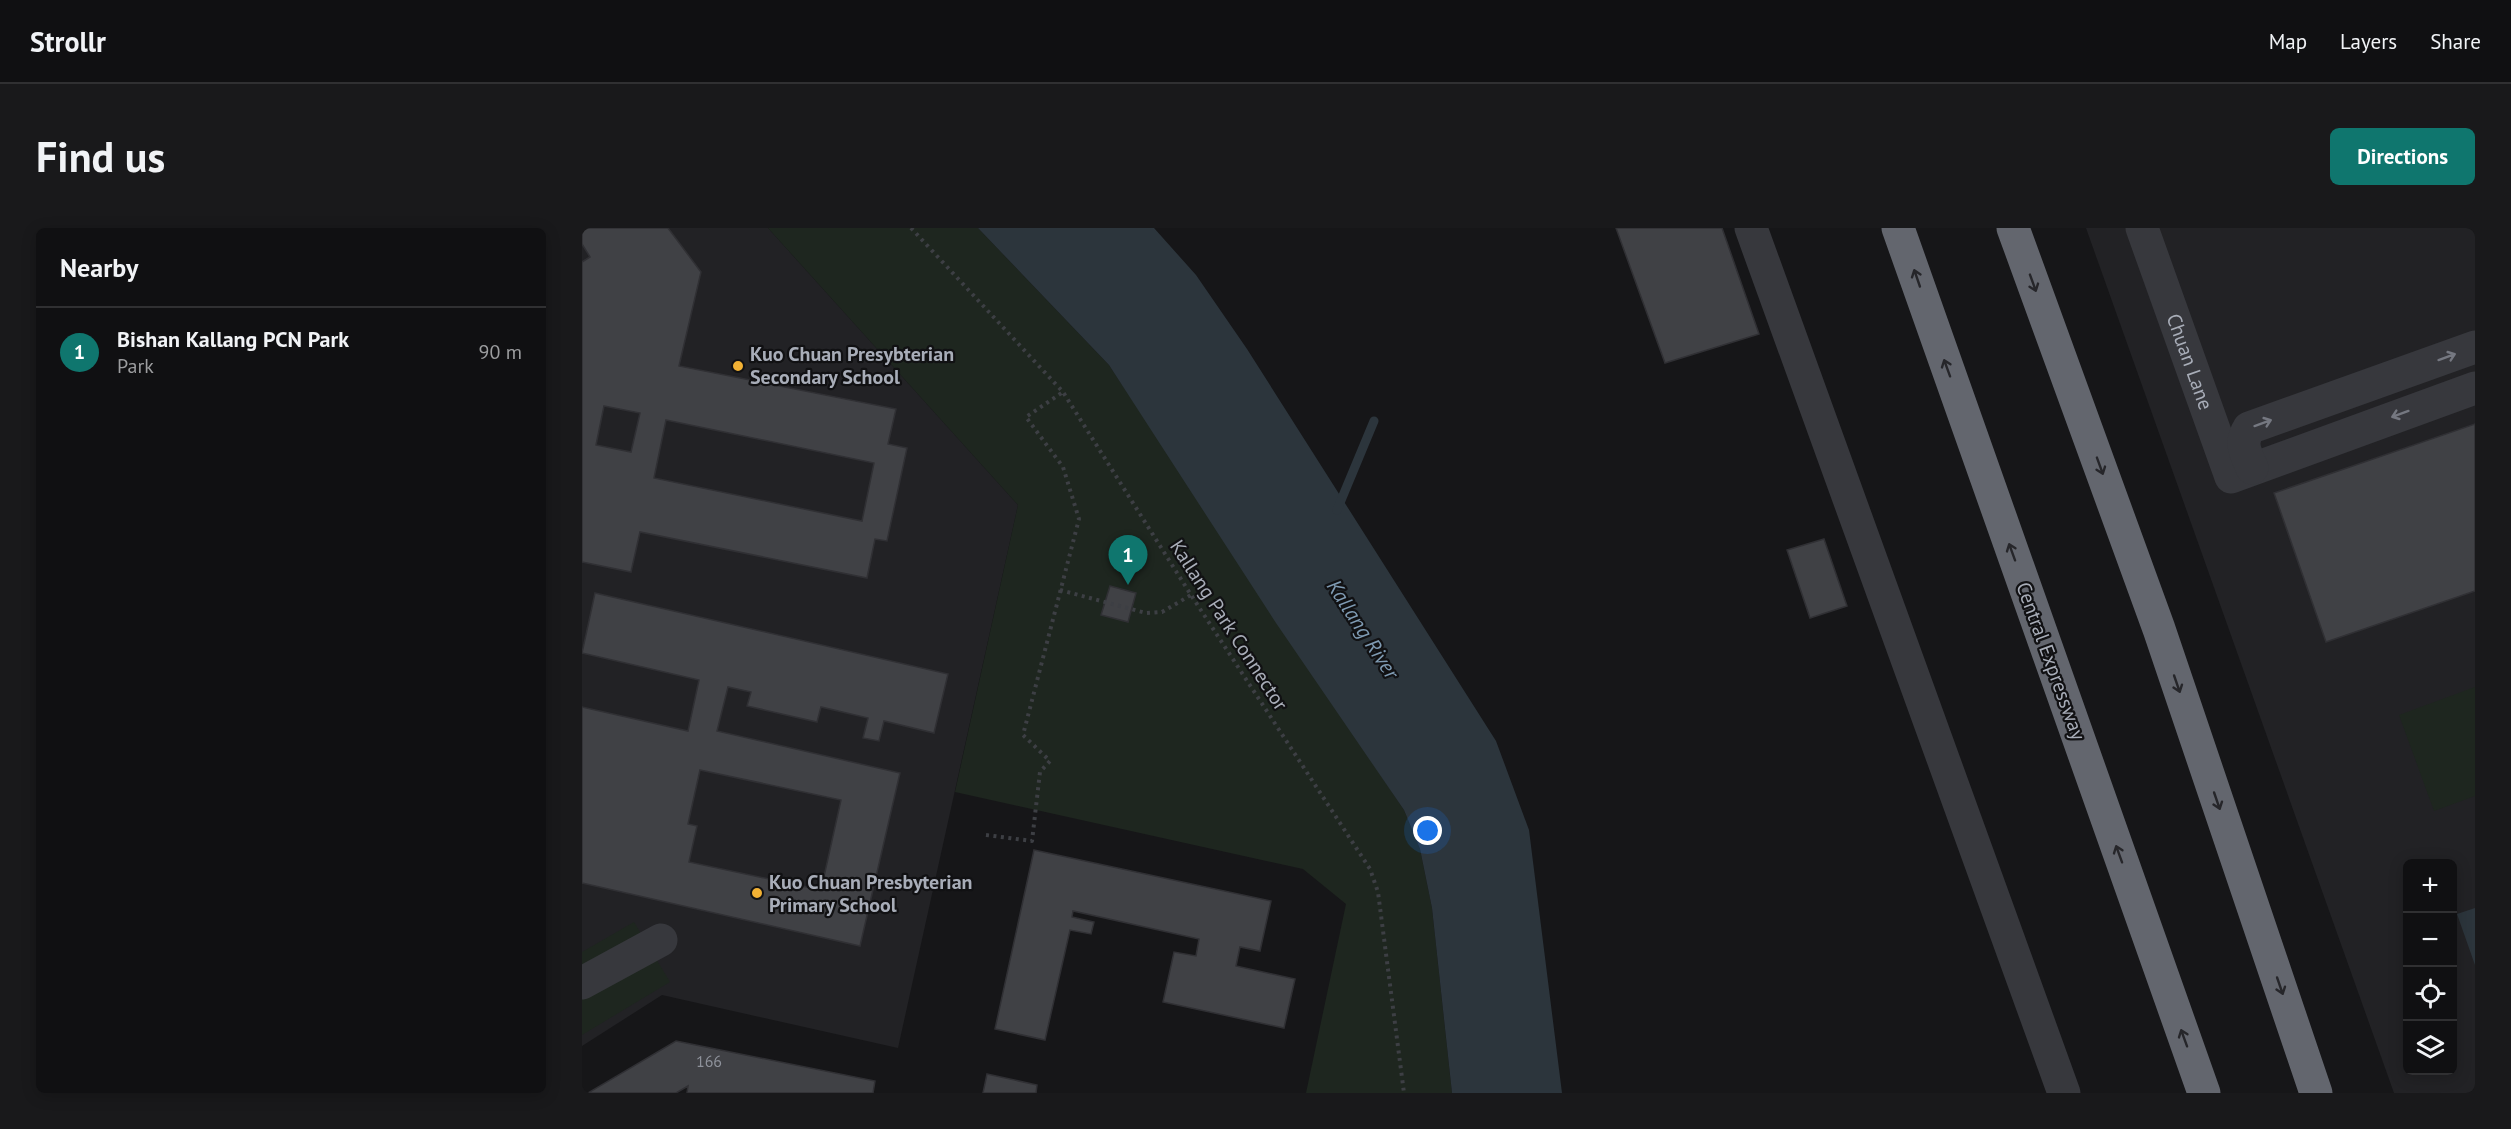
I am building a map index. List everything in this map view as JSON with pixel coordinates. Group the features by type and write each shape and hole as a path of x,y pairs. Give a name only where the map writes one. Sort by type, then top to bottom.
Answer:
{"highway":[{"name":"Central Expressway","path":"1898,228 2204,1093"},
{"path":"2013,228 2159,628 2316,1093"}],"lane":[{"path":"1751,228 2064,1093"},
{"name":"Chuan Lane","path":"2142,228 2231,477 2475,388"},
{"path":"2252,468 2244,447 2243,437 2249,428 2475,347"},
{"path":"582,982 661,940"}],"path":[{"name":"Kallang Park Connector","path":"911,228 1063,392 1191,595 1370,869 1378,892 1404,1093"},
{"path":"986,835 1032,841 1040,772 1050,761 1023,735 1079,519 1063,467 1026,417 1063,392"},
{"path":"1060,590 1146,614 1162,612 1191,595"}],"shaded area":[{"path":"582,228 768,228 1018,505 898,1048 662,995 582,1046"},
{"path":"768,228 978,228 1109,365 1404,810 1420,849 1432,908 1452,1093 1306,1093 1346,904 1303,869 955,792 1018,505"},
{"path":"2086,228 2475,228 2475,1093 2394,1093"},
{"path":"2475,687 2475,796 2434,811 2399,715"},
{"path":"634,922 670,982 582,1035 582,952"}],"water":[{"name":"Kallang River","path":"978,228 1154,228 1196,275 1247,349 1496,741 1529,830 1562,1093 1452,1093 1432,908 1420,849 1404,810 1276,623 1109,365"},
{"path":"2475,908 2475,965 2457,914"}],"building":[{"path":"582,228 668,228 701,272 679,366 896,409 888,444 907,448 887,541 875,539 867,578 640,532 631,572 582,562 582,262 590,257 582,244","holes":["604,406 640,413 631,452 596,445","666,420 874,463 862,521 654,478"]},
{"path":"1616,228 1722,228 1759,334 1665,363"},
{"path":"2475,424 2475,591 2326,642 2274,493"},
{"path":"1824,539 1847,606 1810,618 1787,550"},
{"path":"1110,586 1136,593 1128,622 1101,615"},
{"path":"595,593 948,674 934,733 884,721 879,741 863,738 868,718 821,707 817,722 747,706 751,692 728,687 717,731 900,773 860,946 582,883 582,707 688,731 699,680 582,653","holes":["700,770 841,800 821,890 689,862 697,826 688,824"]},
{"path":"1034,850 1271,901 1260,951 1240,947 1236,966 1295,979 1284,1028 1163,1002 1174,952 1196,956 1199,939 1073,911 1072,917 1094,922 1091,934 1070,930 1045,1040 995,1029"},
{"path":"676,1041 875,1081 873,1093 687,1093 688,1086 676,1093 588,1093"},
{"path":"987,1074 1037,1085 1036,1093 983,1093"}],"waterway":[{"path":"1337,510 1374,421"}],"place":[{"name":"Kuo Chuan Presybterian Secondary School","path":"738,366"},
{"name":"Bishan Kallang PCN Park","path":"1128,585"},
{"name":"Kuo Chuan Presbyterian Primary School","path":"757,893"}]}
